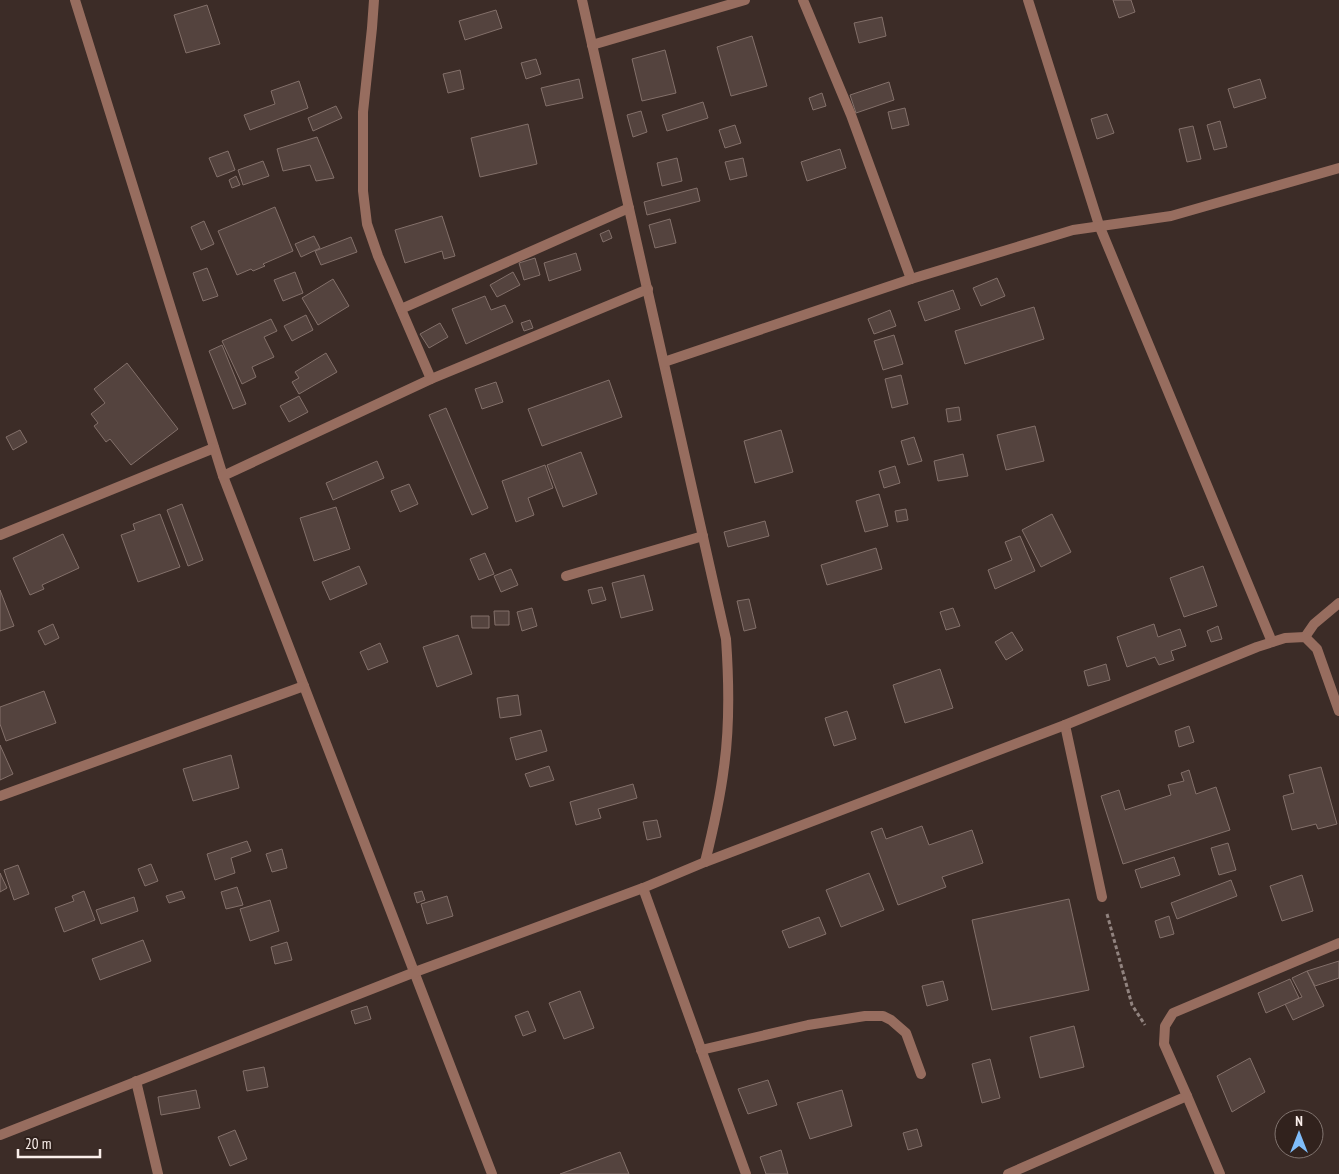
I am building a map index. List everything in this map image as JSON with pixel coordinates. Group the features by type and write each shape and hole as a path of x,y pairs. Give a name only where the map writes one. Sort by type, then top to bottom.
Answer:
{"street":[{"path":"75,0 223,476 492,1174"},
{"path":"374,0 364,112 363,191 367,224 431,379"},
{"path":"582,0 726,639 729,682 725,765 717,814 705,862"},
{"path":"592,45 746,0"},
{"path":"803,0 851,116 911,279"},
{"path":"1028,0 1099,225 1272,642"},
{"path":"664,362 911,279 1073,230 1172,216 1339,168"},
{"path":"401,310 629,208"},
{"path":"223,476 431,379 648,289"},
{"path":"0,535 214,448"},
{"path":"566,576 703,536"},
{"path":"1305,637 1314,624 1339,603"},
{"path":"0,1135 415,972 643,888 705,862 1065,725 1272,642 1285,638 1305,637 1317,649 1339,711"},
{"path":"0,796 304,686"},
{"path":"1065,725 1102,897"},
{"path":"643,888 746,1174"},
{"path":"1220,1174 1164,1044 1165,1026 1173,1013 1339,942"},
{"path":"701,1050 808,1025 865,1016 883,1016 891,1020 906,1033 921,1074"},
{"path":"136,1081 158,1174"},
{"path":"1008,1174 1188,1096"}],"path":[{"path":"1102,897 1132,1005 1147,1027 1164,1044"}],"building":[{"path":"1113,0 1131,0 1135,12 1119,18"},
{"path":"207,5 220,44 186,53 174,15"},
{"path":"496,10 502,28 465,40 459,21"},
{"path":"882,17 886,36 859,43 854,23"},
{"path":"752,36 767,86 731,96 717,47"},
{"path":"665,50 676,93 642,101 632,59"},
{"path":"536,59 541,74 526,79 521,63"},
{"path":"460,70 464,89 448,93 443,74"},
{"path":"579,79 583,98 546,106 541,88"},
{"path":"1260,79 1266,98 1234,108 1228,89"},
{"path":"299,81 308,108 250,130 244,115 275,104 271,91"},
{"path":"889,82 894,100 856,113 850,95"},
{"path":"822,93 826,106 813,110 809,98"},
{"path":"703,102 708,118 667,131 662,115"},
{"path":"336,106 342,118 313,131 308,118"},
{"path":"905,108 909,125 892,129 888,112"},
{"path":"641,111 647,132 633,137 627,115"},
{"path":"1107,114 1114,133 1097,139 1091,119"},
{"path":"1220,121 1227,147 1214,150 1207,125"},
{"path":"528,124 537,164 480,177 471,138"},
{"path":"735,125 741,143 725,148 719,130"},
{"path":"1193,126 1201,159 1187,162 1179,129"},
{"path":"317,137 334,178 316,181 310,165 283,171 277,149"},
{"path":"840,149 846,168 807,181 801,162"},
{"path":"228,151 235,170 217,177 209,158"},
{"path":"677,158 682,181 662,186 657,163"},
{"path":"743,158 747,176 730,180 725,162"},
{"path":"263,161 269,176 243,185 238,170"},
{"path":"236,176 240,185 232,188 229,180"},
{"path":"697,188 700,201 647,215 644,202"},
{"path":"275,207 293,251 263,264 265,266 237,275 218,231"},
{"path":"442,216 455,256 444,259 442,251 405,263 395,230"},
{"path":"670,219 676,243 655,248 649,225"},
{"path":"204,221 214,244 201,250 191,227"},
{"path":"609,230 612,238 603,242 600,234"},
{"path":"314,236 320,248 301,257 295,244"},
{"path":"351,237 357,252 321,265 315,251"},
{"path":"576,253 581,270 549,281 544,263"},
{"path":"535,258 540,275 524,280 519,263"},
{"path":"207,268 218,296 203,301 193,273"},
{"path":"295,272 303,293 283,301 274,280"},
{"path":"513,272 520,285 497,297 490,285"},
{"path":"997,278 1005,296 981,306 973,288"},
{"path":"333,279 349,306 318,325 302,298"},
{"path":"953,290 960,309 925,321 918,302"},
{"path":"485,296 491,310 505,305 513,322 466,344 452,309"},
{"path":"1034,307 1044,339 965,364 955,331"},
{"path":"890,310 896,326 874,334 868,319"},
{"path":"306,315 313,330 292,341 284,326"},
{"path":"271,319 277,331 264,337 274,357 252,367 256,377 242,384 222,341"},
{"path":"530,320 533,328 524,331 521,323"},
{"path":"440,323 448,337 429,348 420,334"},
{"path":"894,335 903,364 883,370 874,341"},
{"path":"222,345 246,404 233,409 209,351"},
{"path":"326,353 337,372 299,394 292,382 299,378 295,372"},
{"path":"127,363 178,429 131,465 110,439 106,442 94,426 98,423 91,414 105,403 94,389"},
{"path":"901,375 908,404 892,408 885,379"},
{"path":"609,380 622,417 542,446 528,409"},
{"path":"496,382 503,402 482,409 475,389"},
{"path":"299,396 308,412 289,422 280,406"},
{"path":"959,407 961,420 948,422 946,409"},
{"path":"446,408 488,508 472,515 429,415"},
{"path":"1035,426 1044,461 1006,470 997,435"},
{"path":"20,430 27,442 13,450 6,437"},
{"path":"781,430 793,472 755,483 744,441"},
{"path":"914,437 922,461 908,465 901,441"},
{"path":"581,452 597,494 563,507 547,465"},
{"path":"963,454 968,476 938,481 934,461"},
{"path":"377,461 384,478 333,500 326,483"},
{"path":"545,465 553,488 528,498 534,515 516,522 502,481"},
{"path":"895,466 900,483 884,488 879,471"},
{"path":"409,484 418,504 400,512 391,491"},
{"path":"879,494 888,526 865,532 856,501"},
{"path":"182,504 203,560 188,566 167,510"},
{"path":"336,507 350,549 314,561 300,518"},
{"path":"906,509 908,520 897,522 895,511"},
{"path":"160,514 180,567 138,582 121,535 135,530 133,524"},
{"path":"1052,514 1071,552 1041,567 1022,530"},
{"path":"765,521 769,536 728,547 724,532"},
{"path":"63,534 79,568 42,585 44,589 30,595 13,558"},
{"path":"1020,536 1035,571 995,589 988,570 1012,560 1005,542"},
{"path":"876,548 882,569 827,585 821,565"},
{"path":"485,553 494,574 479,580 470,559"},
{"path":"359,566 367,584 330,600 322,582"},
{"path":"1203,566 1217,606 1184,617 1170,578"},
{"path":"511,569 518,585 501,592 494,576"},
{"path":"644,575 653,610 621,618 612,583"},
{"path":"602,587 606,600 592,604 588,590"},
{"path":"0,590 14,626 0,631"},
{"path":"749,599 756,628 744,631 737,601"},
{"path":"532,608 537,626 522,631 517,612"},
{"path":"953,608 960,626 946,630 940,612"},
{"path":"494,611 509,611 509,625 495,625"},
{"path":"471,616 489,616 489,628 472,628"},
{"path":"53,624 59,638 45,645 38,631"},
{"path":"1154,624 1158,637 1180,629 1186,646 1171,651 1174,660 1159,665 1155,657 1127,667 1117,637"},
{"path":"1218,626 1222,639 1211,642 1207,631"},
{"path":"1012,632 1023,650 1006,660 995,642"},
{"path":"458,635 472,674 437,687 423,647"},
{"path":"380,643 388,662 368,670 360,652"},
{"path":"1106,664 1110,680 1088,686 1084,671"},
{"path":"940,669 953,708 905,723 893,685"},
{"path":"44,691 56,723 6,741 0,724 0,707"},
{"path":"518,695 521,715 500,718 497,698"},
{"path":"847,711 856,739 834,746 825,718"},
{"path":"1189,726 1194,742 1179,747 1175,731"},
{"path":"541,730 547,751 516,760 510,738"},
{"path":"0,745 13,774 0,780"},
{"path":"231,755 239,788 193,801 183,769"},
{"path":"549,766 554,780 530,787 525,774"},
{"path":"1321,767 1337,824 1318,829 1316,824 1292,830 1283,796 1294,793 1289,775"},
{"path":"1189,770 1196,794 1216,787 1230,830 1123,864 1101,796 1119,790 1125,810 1171,795 1168,785 1184,781 1181,773"},
{"path":"633,784 637,798 598,809 601,818 576,825 570,802"},
{"path":"657,820 661,837 647,840 643,822"},
{"path":"922,826 929,845 972,830 983,863 942,877 946,887 898,905 871,832 882,828 886,839"},
{"path":"247,841 251,851 231,858 235,873 215,880 207,854"},
{"path":"1228,843 1236,870 1219,875 1211,848"},
{"path":"282,849 287,868 272,872 266,854"},
{"path":"1174,857 1180,875 1141,888 1135,870"},
{"path":"151,864 158,881 145,886 138,869"},
{"path":"18,865 29,894 14,900 4,870"},
{"path":"0,873 7,888 0,892"},
{"path":"869,873 884,910 841,927 826,890"},
{"path":"1302,875 1313,911 1282,921 1270,886"},
{"path":"1231,880 1237,896 1177,919 1171,903"},
{"path":"237,887 243,905 226,909 221,892"},
{"path":"84,891 95,920 64,932 55,908 74,901 72,896"},
{"path":"182,891 185,898 169,903 166,896"},
{"path":"422,891 425,900 417,903 414,893"},
{"path":"447,896 453,916 427,924 421,904"},
{"path":"134,897 138,911 101,924 96,910"},
{"path":"1069,899 1089,990 992,1010 972,920"},
{"path":"270,900 279,931 250,941 240,909"},
{"path":"1169,916 1174,934 1160,938 1155,921"},
{"path":"819,917 826,934 789,948 782,931"},
{"path":"143,940 151,961 100,980 92,959"},
{"path":"287,942 292,960 275,964 271,947"},
{"path":"1339,961 1339,978 1315,986 1307,971"},
{"path":"1307,971 1324,1006 1293,1020 1285,1004 1302,997 1292,978"},
{"path":"1290,979 1299,998 1266,1013 1258,993"},
{"path":"943,981 948,1000 927,1006 922,986"},
{"path":"580,991 594,1028 564,1039 549,1003"},
{"path":"367,1006 371,1019 355,1024 351,1011"},
{"path":"528,1011 536,1031 523,1036 515,1016"},
{"path":"1074,1026 1084,1067 1040,1078 1030,1037"},
{"path":"1250,1058 1265,1092 1232,1112 1217,1076"},
{"path":"990,1059 1000,1098 982,1103 972,1064"},
{"path":"264,1067 268,1087 247,1091 243,1071"},
{"path":"768,1080 777,1105 748,1114 738,1089"},
{"path":"196,1090 200,1108 161,1115 158,1097"},
{"path":"842,1090 852,1126 810,1139 797,1103"},
{"path":"917,1129 922,1146 908,1150 903,1133"},
{"path":"235,1130 247,1159 230,1166 218,1137"},
{"path":"781,1150 788,1174 766,1174 760,1157"},
{"path":"620,1152 629,1174 560,1174"}]}
